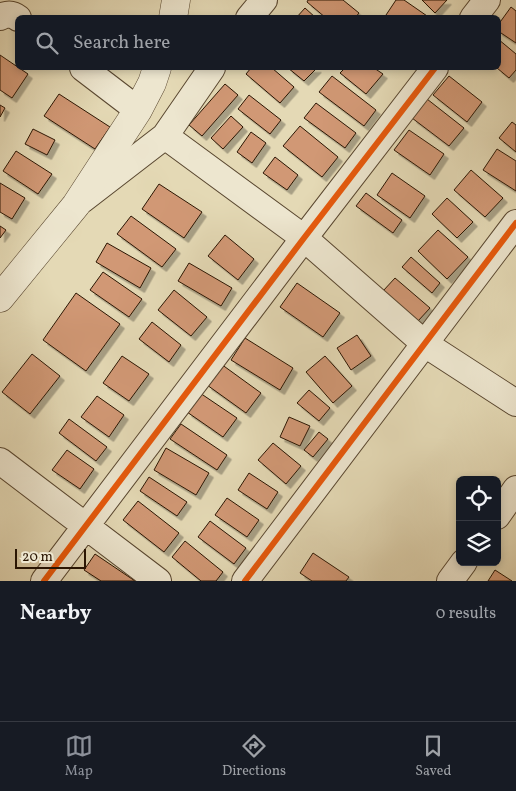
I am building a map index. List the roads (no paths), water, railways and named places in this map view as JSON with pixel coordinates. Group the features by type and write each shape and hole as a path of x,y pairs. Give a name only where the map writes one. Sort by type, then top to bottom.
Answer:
{"street":[{"path":"174,15 176,0"},
{"path":"252,15 264,0"},
{"path":"475,15 487,0"},
{"path":"0,17 7,14 15,15"},
{"path":"86,70 138,110"},
{"path":"0,298 76,205 138,110 156,70"},
{"path":"76,205 165,136 211,70"},
{"path":"44,581 433,70"},
{"path":"165,136 304,238 425,344 516,402"},
{"path":"245,581 516,223"},
{"path":"0,461 158,581"},
{"path":"501,511 516,490"},
{"path":"450,581 461,566"}]}
